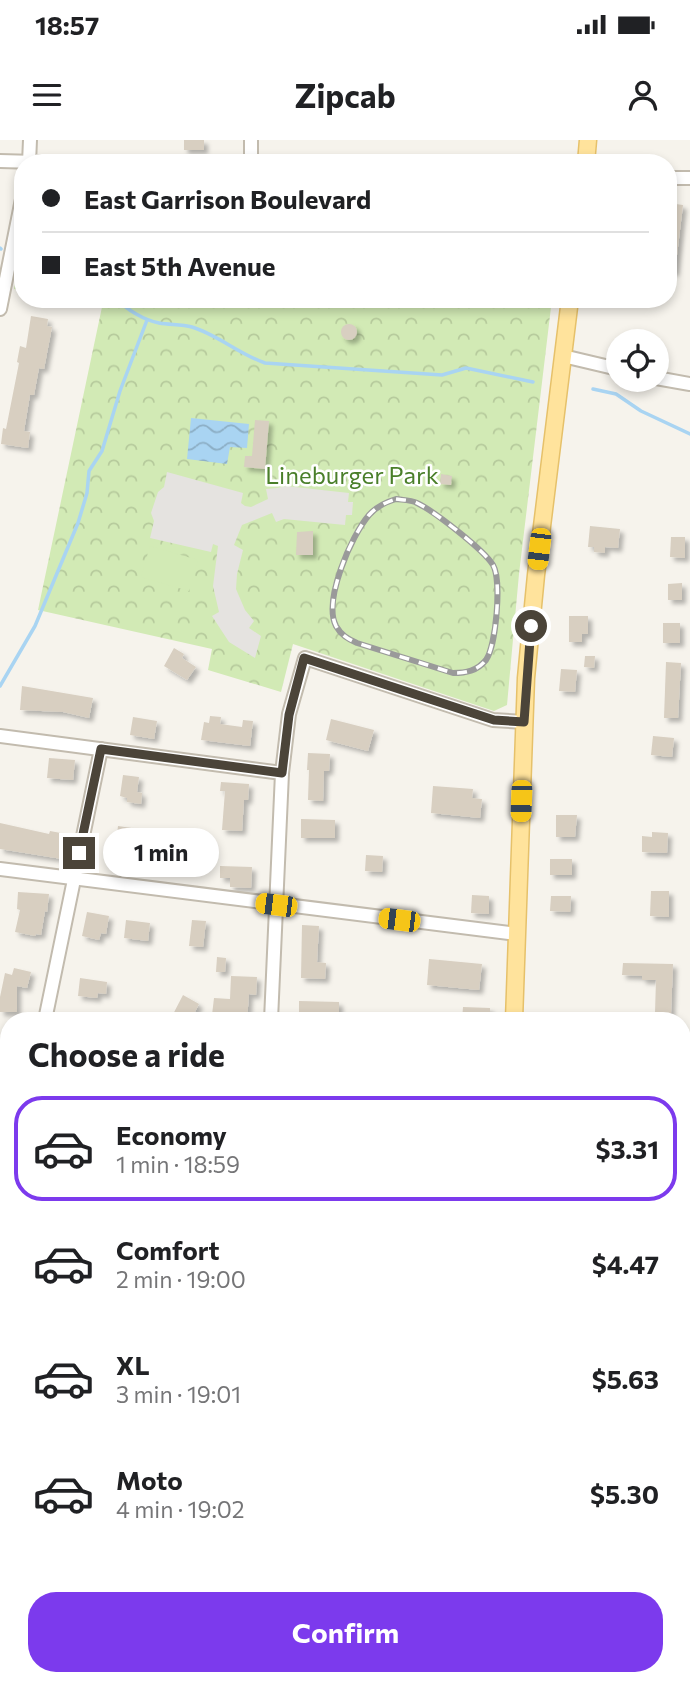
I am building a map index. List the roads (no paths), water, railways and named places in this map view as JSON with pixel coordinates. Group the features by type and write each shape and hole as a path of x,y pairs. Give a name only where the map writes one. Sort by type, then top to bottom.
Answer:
{"main road":[{"path":"514,1012 524,722 536,575 569,308"}],"street":[{"path":"0,309 14,239"},
{"path":"563,356 606,366"},
{"path":"669,380 690,384"},
{"path":"271,1012 282,773 289,715 304,658 494,720 524,722"},
{"path":"0,736 282,773"},
{"path":"47,1012 101,749"},
{"path":"0,869 516,934"}],"water":[{"path":"191,418 249,424 247,448 230,447 227,464 187,459"}],"waterway":[{"path":"128,308 148,320 202,330 265,363 442,375 466,368 533,382"},
{"path":"0,686 35,626 78,523 87,493 89,471 102,451 120,391 147,320"},
{"path":"593,389 616,394 641,411 690,434"}],"railway":[{"path":"396,499 415,502 425,507 469,541 493,565 497,584 493,641 486,660 475,669 453,673 357,643 340,632 336,626 333,615 336,585 354,538 369,515 381,505 396,499"}],"park label":[{"name":"Lineburger Park","path":"352,476"}]}
